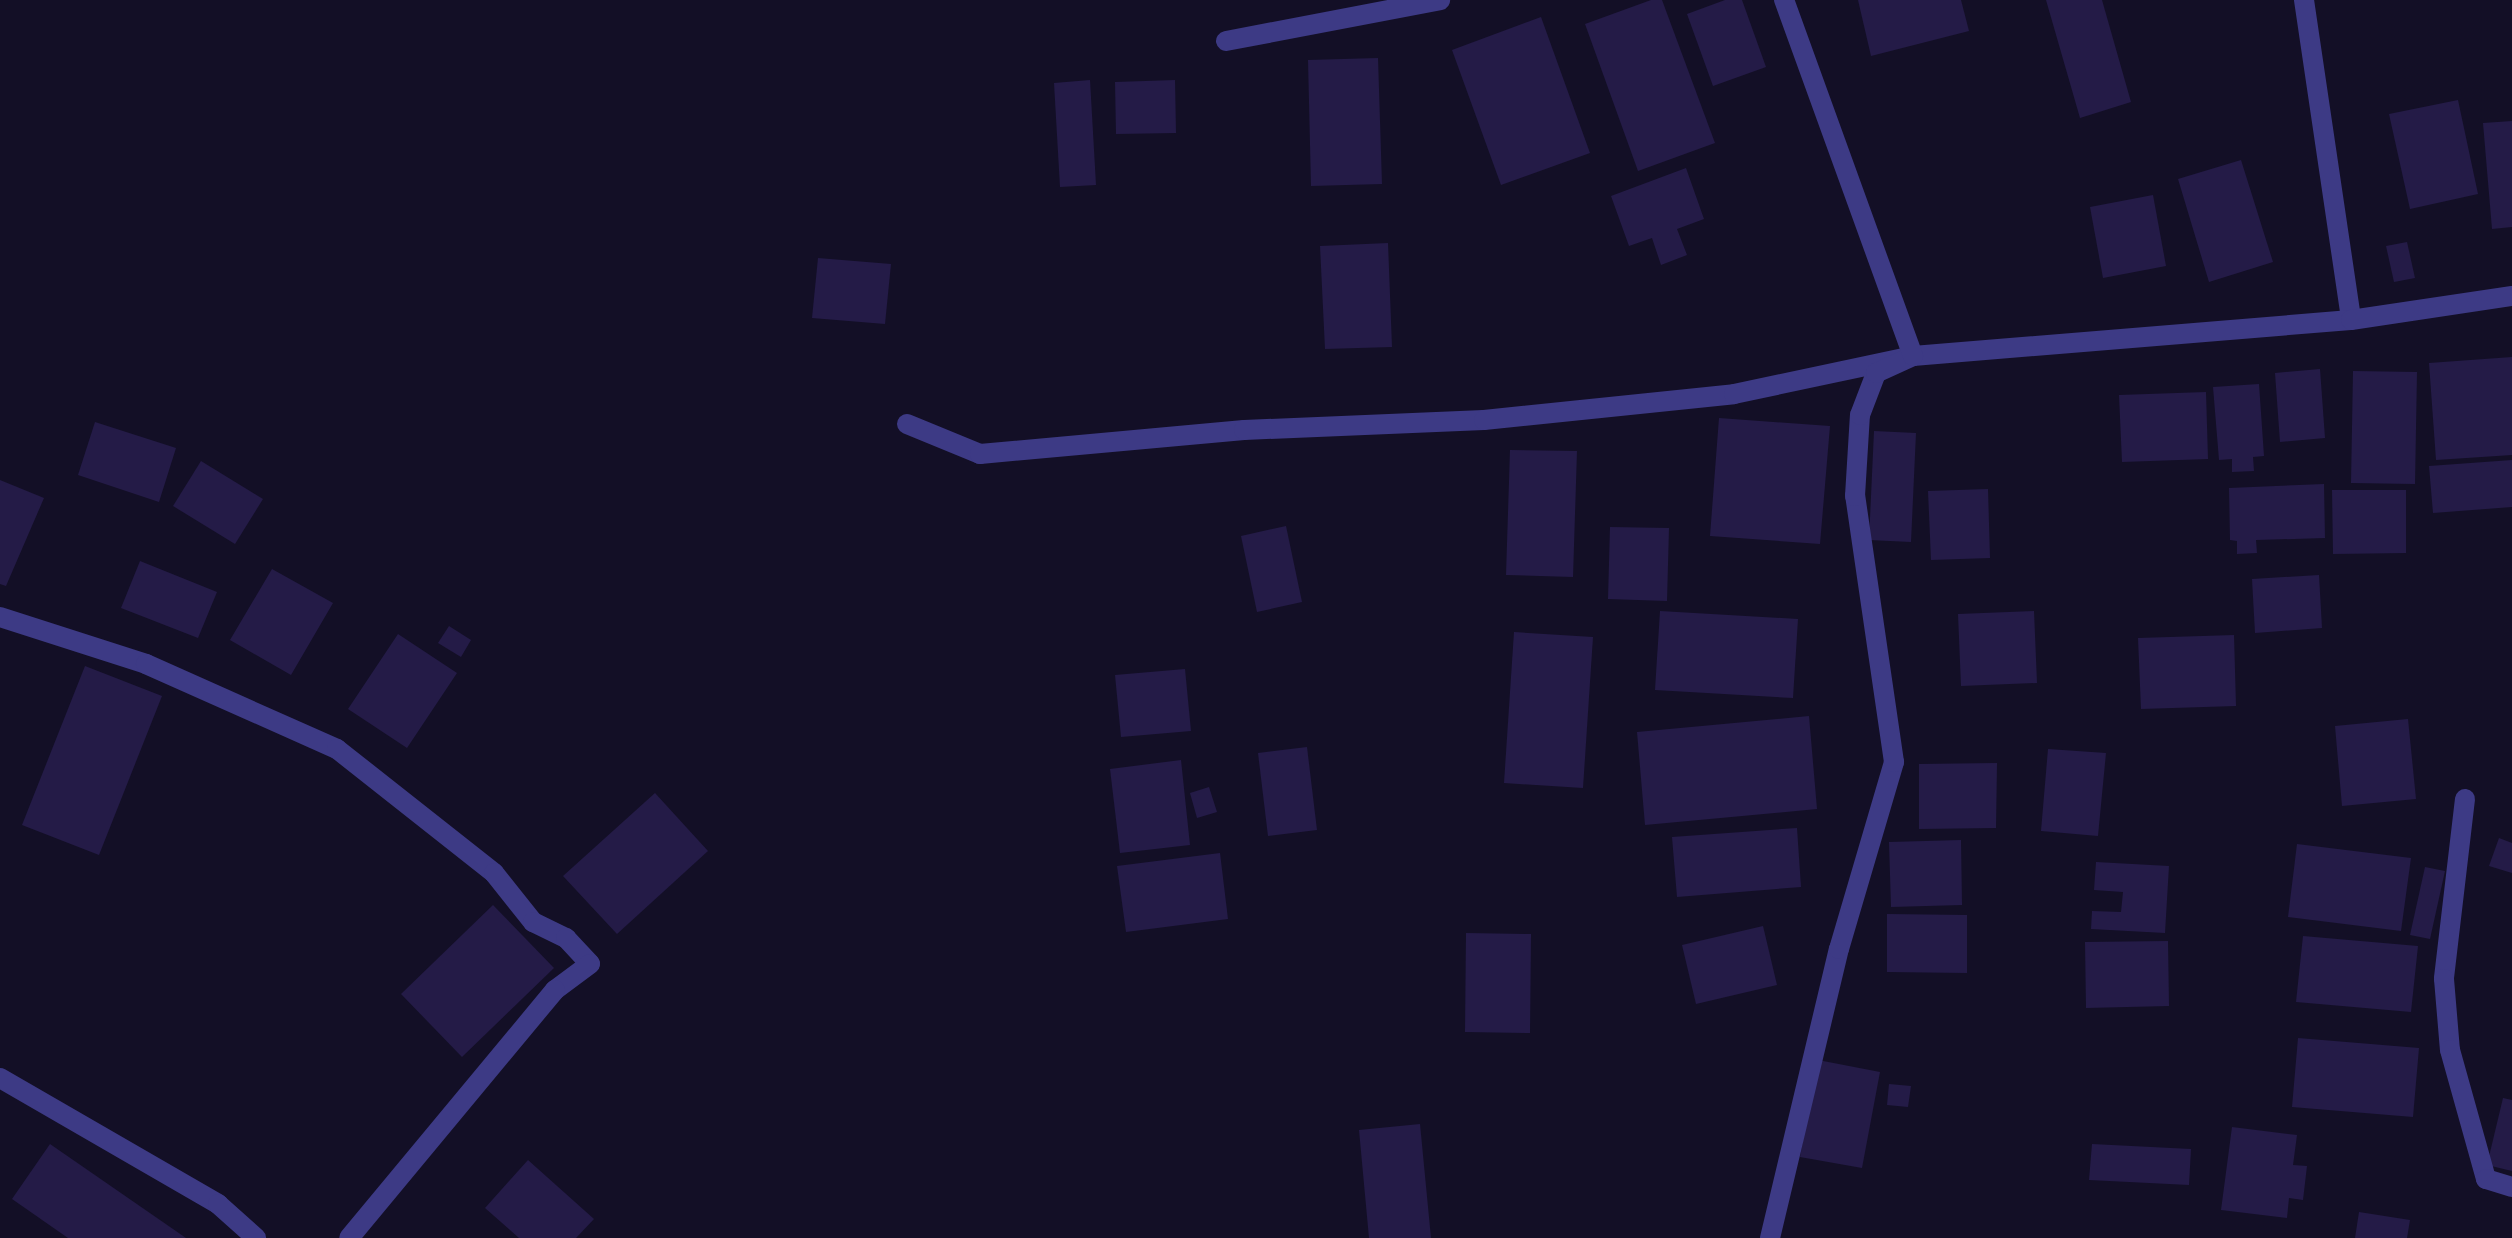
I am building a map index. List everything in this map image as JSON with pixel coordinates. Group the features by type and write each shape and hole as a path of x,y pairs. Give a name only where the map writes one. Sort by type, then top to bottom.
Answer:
{"street":[{"path":"1226,41 1440,0"},
{"path":"1784,0 1913,356"},
{"path":"2304,0 2351,320"},
{"path":"907,424 980,454 1244,430 1484,420 1734,394 1913,356 2351,320 2512,296"},
{"path":"1770,1238 1839,949 1894,762 1855,496 1860,415 1876,373 1913,356"},
{"path":"0,617 146,664 337,749 494,873 533,922 566,938 590,964 555,990 349,1238"},
{"path":"2465,799 2444,979 2450,1050 2486,1179 2512,1187"},
{"path":"0,1078 218,1204 256,1238"}],"building":[{"path":"1651,0 1662,0 1715,143 1638,171 1585,24"},
{"path":"1725,0 1742,0 1766,67 1713,86 1687,14"},
{"path":"1858,0 1961,0 1969,31 1871,56"},
{"path":"2046,0 2102,0 2131,102 2080,118"},
{"path":"1541,17 1590,153 1501,185 1452,50"},
{"path":"1378,58 1382,184 1311,186 1308,60"},
{"path":"1090,80 1096,185 1060,187 1054,83"},
{"path":"1175,80 1176,133 1116,134 1115,82"},
{"path":"2458,100 2478,194 2410,209 2389,114"},
{"path":"2512,121 2512,227 2492,229 2483,123"},
{"path":"2241,160 2273,262 2209,282 2178,179"},
{"path":"1686,168 1704,219 1677,229 1687,255 1661,265 1652,238 1629,246 1611,196"},
{"path":"2153,195 2166,266 2103,278 2090,207"},
{"path":"2407,242 2415,278 2394,282 2386,246"},
{"path":"1388,243 1392,347 1325,349 1320,246"},
{"path":"818,258 891,264 885,324 812,318"},
{"path":"2512,357 2512,455 2436,460 2429,363"},
{"path":"2320,369 2325,438 2280,442 2275,373"},
{"path":"2353,371 2417,372 2415,484 2351,483"},
{"path":"2259,384 2264,456 2253,457 2254,471 2232,472 2232,459 2219,460 2213,387"},
{"path":"2206,392 2208,459 2122,462 2119,395"},
{"path":"1719,418 1830,426 1820,544 1710,536"},
{"path":"95,422 176,448 159,502 78,475"},
{"path":"1874,431 1916,433 1911,542 1869,540"},
{"path":"1510,450 1577,451 1573,577 1506,575"},
{"path":"2512,460 2512,507 2433,513 2429,466"},
{"path":"201,461 263,499 235,544 173,506"},
{"path":"0,480 44,498 6,586 0,584"},
{"path":"2324,484 2325,538 2256,540 2257,553 2237,554 2237,541 2230,540 2229,488"},
{"path":"1988,489 1990,558 1931,560 1928,491"},
{"path":"2332,490 2406,490 2406,553 2333,554"},
{"path":"1286,526 1302,602 1257,612 1241,536"},
{"path":"1610,527 1669,528 1667,601 1608,599"},
{"path":"140,561 217,592 198,638 121,608"},
{"path":"272,569 333,603 291,675 230,640"},
{"path":"2319,575 2322,628 2255,633 2252,579"},
{"path":"1660,611 1798,619 1793,698 1655,690"},
{"path":"2034,611 2037,683 1961,686 1958,614"},
{"path":"449,626 471,640 461,657 438,643"},
{"path":"1514,632 1593,637 1583,788 1504,783"},
{"path":"398,634 457,673 407,748 348,709"},
{"path":"2234,635 2236,706 2141,709 2138,638"},
{"path":"85,666 162,696 99,855 22,825"},
{"path":"1185,669 1191,731 1121,737 1115,675"},
{"path":"1809,716 1817,809 1645,825 1637,732"},
{"path":"2408,719 2416,799 2342,806 2335,726"},
{"path":"1307,747 1317,830 1268,836 1258,753"},
{"path":"2048,749 2106,753 2098,836 2041,831"},
{"path":"1181,760 1190,845 1120,853 1110,769"},
{"path":"1997,763 1996,828 1919,829 1919,764"},
{"path":"1209,787 1217,812 1197,818 1190,793"},
{"path":"655,793 708,851 617,934 563,876"},
{"path":"1797,828 1801,887 1677,897 1672,837"},
{"path":"2499,838 2512,843 2512,873 2489,866"},
{"path":"1961,840 1962,905 1891,907 1889,842"},
{"path":"2297,844 2411,858 2401,931 2288,917"},
{"path":"1220,853 1228,919 1126,932 1117,866"},
{"path":"2096,862 2169,866 2165,933 2091,929 2092,911 2121,912 2123,892 2094,890"},
{"path":"2425,867 2445,871 2430,939 2410,935"},
{"path":"493,905 554,968 462,1057 401,994"},
{"path":"1887,914 1967,915 1967,973 1887,972"},
{"path":"1763,926 1777,985 1696,1004 1682,945"},
{"path":"1466,933 1531,934 1530,1033 1465,1032"},
{"path":"2303,936 2418,946 2411,1012 2296,1002"},
{"path":"2168,941 2169,1006 2086,1008 2085,942"},
{"path":"2298,1038 2419,1048 2413,1117 2292,1107"},
{"path":"1818,1060 1880,1072 1862,1168 1800,1157"},
{"path":"1889,1084 1911,1086 1908,1107 1887,1105"},
{"path":"2503,1098 2512,1100 2512,1171 2487,1165"},
{"path":"1420,1124 1431,1238 1369,1238 1359,1130"},
{"path":"2232,1127 2297,1135 2293,1165 2307,1166 2303,1200 2289,1198 2287,1218 2221,1210"},
{"path":"50,1144 186,1238 68,1238 12,1199"},
{"path":"2092,1144 2191,1149 2189,1185 2089,1180"},
{"path":"528,1160 594,1219 576,1238 519,1238 485,1208"},
{"path":"2359,1212 2410,1220 2407,1238 2355,1238"}]}
